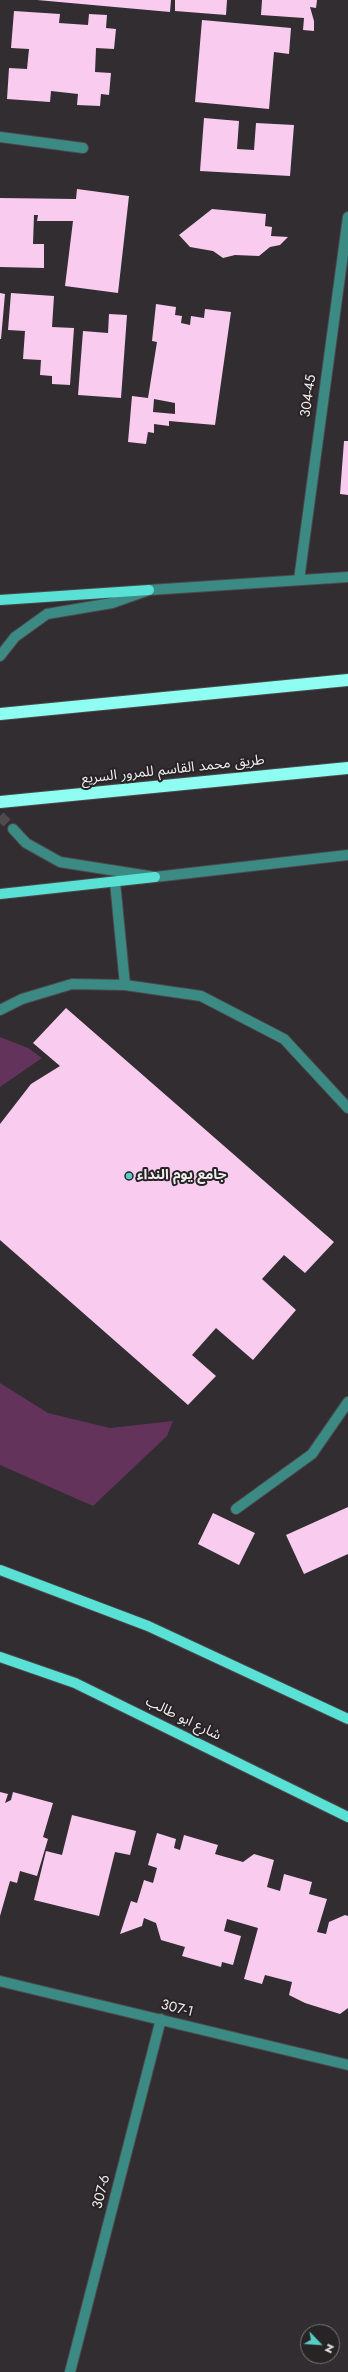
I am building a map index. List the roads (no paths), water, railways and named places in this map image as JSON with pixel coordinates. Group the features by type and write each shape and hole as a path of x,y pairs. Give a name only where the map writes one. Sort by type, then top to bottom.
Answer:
{"highway":[{"path":"0,714 348,680"},
{"name":"طريق محمد القاسم للمرور السريع","path":"0,802 348,768"}],"main road":[{"path":"0,600 149,590"},
{"path":"0,894 156,877"},
{"path":"0,1570 148,1626 348,1719"},
{"name":"شارع ابو طالب","path":"0,1657 75,1683 348,1817"}],"street":[{"path":"0,137 83,148"},
{"name":"304-45","path":"298,580 348,217"},
{"path":"0,656 15,637 47,614 112,603 149,590 348,577"},
{"path":"13,829 26,843 60,862 156,877 348,855"},
{"path":"115,882 125,985"},
{"path":"0,1010 22,1000 72,984 125,985 201,996 284,1039 348,1108"},
{"path":"236,1508 312,1454 348,1402"},
{"name":"307-1","path":"0,1981 348,2065"},
{"name":"307-6","path":"70,2372 161,2019"}],"tunnel":[{"path":"0,816 13,829"}],"place":[{"name":"جامع يوم النداء","path":"129,1176"}]}
